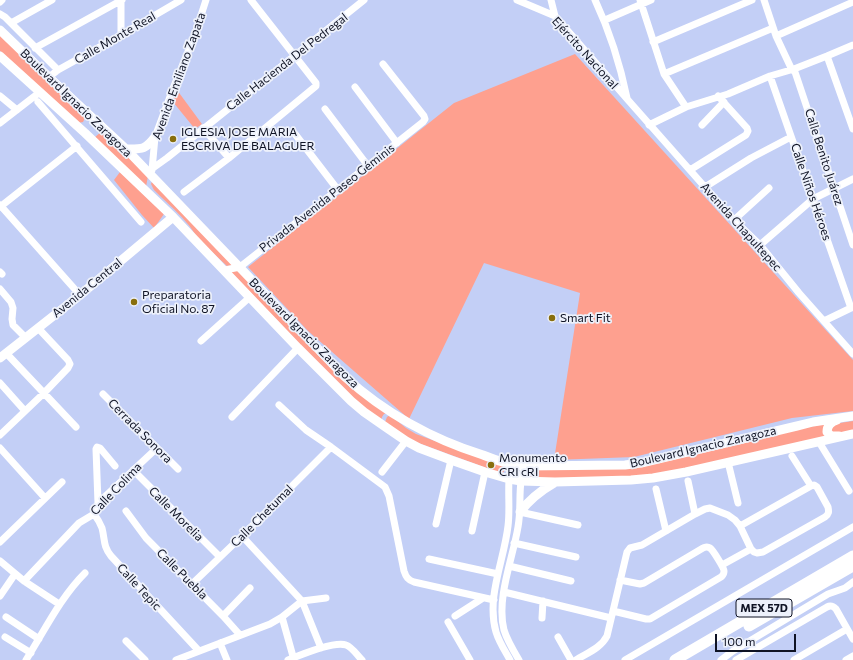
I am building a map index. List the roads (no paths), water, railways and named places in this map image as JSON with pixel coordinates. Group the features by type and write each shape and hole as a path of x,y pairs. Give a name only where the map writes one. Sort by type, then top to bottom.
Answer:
{"highway":[{"name":"MEX 57D","path":"675,660 853,556"},
{"name":"MEX 57D","path":"690,660 853,566"}],"main road":[{"name":"Boulevard Ignacio Zaragoza","path":"0,30 48,77 152,172 345,377 364,393 394,413 419,429 438,438 511,465 625,465 641,463 797,426 853,416"},
{"name":"Boulevard Ignacio Zaragoza","path":"0,56 173,217 298,348 351,401 387,428 419,448 485,472 521,481 555,482 631,480 654,478 850,436"},
{"path":"85,134 97,122"},
{"path":"126,149 146,147 155,137"},
{"path":"152,172 149,185 151,190 192,230 196,240"},
{"name":"Avenida Central","path":"3,356 80,295 173,217"},
{"path":"387,428 385,425 385,419 394,413"},
{"path":"840,418 829,424 827,432 831,436 850,436"},
{"path":"520,512 536,495 555,482"}],"street":[{"path":"11,24 52,0"},
{"path":"36,48 122,0"},
{"path":"121,36 122,0"},
{"name":"Calle Monte Real","path":"48,77 181,0"},
{"name":"Avenida Emiliano Zapata","path":"152,172 155,137 194,37 206,0"},
{"path":"184,192 229,158 316,86 316,83 251,0"},
{"name":"Calle Hacienda Del Pedregal","path":"152,172 203,128 364,0"},
{"name":"Ejército Nacional","path":"516,0 555,16 628,100"},
{"path":"551,0 555,16"},
{"path":"596,0 605,20 621,70 628,100"},
{"path":"605,20 641,2 651,0"},
{"path":"653,42 752,0"},
{"name":"Calle Benito Juárez","path":"764,0 776,36 793,69 853,245"},
{"path":"641,2 664,74 686,107"},
{"path":"776,36 853,2"},
{"path":"0,14 5,17 58,70"},
{"path":"664,74 773,28"},
{"path":"650,125 686,107 721,99 770,76 793,69 853,45"},
{"path":"827,56 853,129"},
{"name":"Privada Avenida Paseo Géminis","path":"225,270 240,267 423,122 425,119 424,116 383,64"},
{"name":"Calle Niños Héroes","path":"770,76 852,308"},
{"path":"355,87 397,142"},
{"path":"0,123 40,92"},
{"path":"0,96 17,110"},
{"path":"702,125 721,99"},
{"path":"690,170 746,135 748,131 721,99"},
{"name":"Avenida Chapultepec","path":"628,100 734,220 760,245 799,293 852,352"},
{"path":"38,102 141,222"},
{"path":"325,109 368,166"},
{"path":"203,128 229,158"},
{"path":"294,134 338,190"},
{"path":"705,187 751,158 791,137"},
{"path":"77,146 0,206 80,295"},
{"path":"760,245 813,199 853,179"},
{"path":"734,220 769,188"},
{"path":"0,289 11,302 13,308 13,325 26,338"},
{"path":"201,341 250,297"},
{"path":"824,321 852,308"},
{"path":"0,435 44,394 70,364 38,328"},
{"path":"232,417 298,348"},
{"path":"3,356 44,394 76,427"},
{"path":"0,383 25,412"},
{"name":"Cerrada Sonora","path":"103,394 178,469"},
{"path":"279,405 306,430 331,446 381,483 388,491 404,571 409,580 494,600"},
{"path":"0,423 6,430"},
{"path":"382,472 406,441"},
{"path":"819,442 849,491"},
{"name":"Calle Chetumal","path":"192,584 331,446"},
{"path":"98,504 97,447 100,448 115,466"},
{"path":"0,448 45,498"},
{"name":"Calle Colima","path":"24,580 80,523 94,514 98,504 157,448"},
{"path":"792,456 811,486"},
{"path":"436,524 451,460"},
{"path":"728,462 738,503"},
{"path":"510,660 496,633 493,614 498,574 509,526 509,479 511,465"},
{"path":"519,660 504,630 502,613 504,592 520,512 521,481 524,466"},
{"name":"Calle Morelia","path":"133,470 220,557"},
{"path":"472,531 485,472"},
{"path":"688,481 695,514"},
{"path":"0,542 62,482"},
{"path":"576,660 601,645 604,640 628,550 630,548 640,547 695,514 710,508 732,518 740,526 751,549 757,553 763,552 825,517 829,511 817,487 814,485 740,526"},
{"path":"656,489 666,531"},
{"name":"Calle Puebla","path":"126,511 146,538 240,635"},
{"path":"520,512 578,524"},
{"name":"Calle Tepic","path":"94,514 102,528 106,551 199,651"},
{"path":"625,660 853,527"},
{"path":"242,536 302,601 321,648"},
{"path":"514,543 576,557"},
{"path":"504,592 543,601 646,619 652,618 721,577 724,575 724,571 722,565 712,550 707,547 644,583 640,584 620,580"},
{"path":"722,565 751,549"},
{"path":"429,559 498,574"},
{"path":"0,561 15,574 59,604"},
{"path":"509,566 571,581"},
{"path":"5,638 28,657 59,604 70,589 85,573"},
{"path":"0,596 15,574"},
{"path":"721,660 733,651 828,594 845,588 853,582"},
{"path":"223,616 250,588"},
{"path":"179,659 261,627 282,617 302,601 326,598"},
{"path":"455,616 483,598"},
{"path":"542,618 543,601"},
{"path":"736,660 830,606 836,609 853,639"},
{"path":"6,617 39,639"},
{"path":"282,617 292,659 321,648 338,644 345,645 352,649 362,660"},
{"path":"448,622 470,660"},
{"path":"794,660 847,629"},
{"path":"558,637 571,660"},
{"path":"126,641 145,660"},
{"path":"220,643 227,660"},
{"path":"846,660 853,656"}],"place":[{"name":"IGLESIA JOSE MARIA ESCRIVA DE BALAGUER","path":"173,139"},
{"name":"Preparatoria Oficial No. 87","path":"134,302"},
{"name":"Smart Fit","path":"552,318"},
{"name":"Monumento CRI cRI","path":"491,465"}]}
